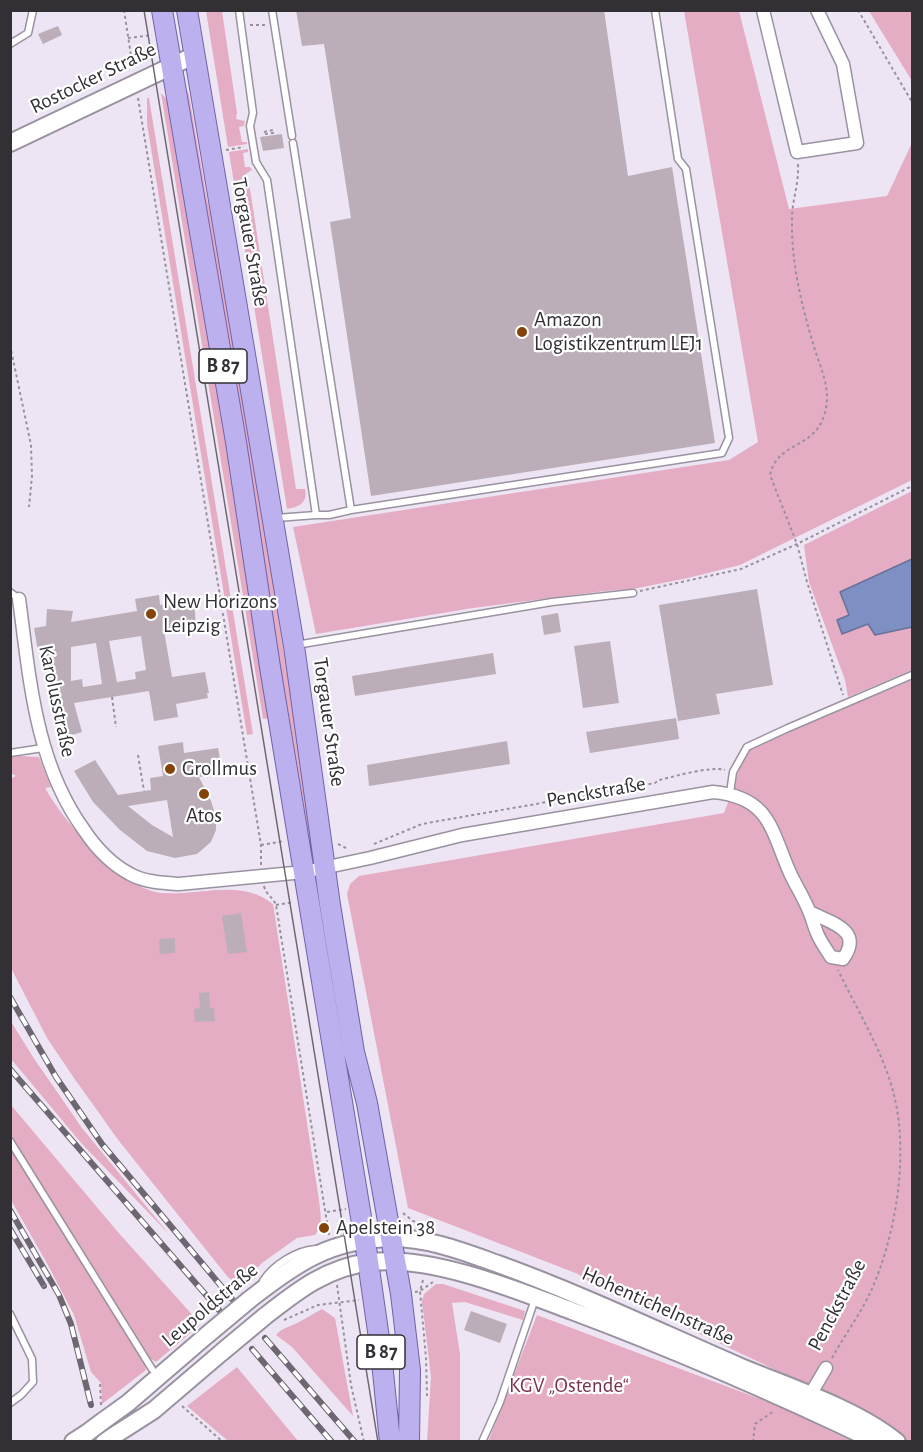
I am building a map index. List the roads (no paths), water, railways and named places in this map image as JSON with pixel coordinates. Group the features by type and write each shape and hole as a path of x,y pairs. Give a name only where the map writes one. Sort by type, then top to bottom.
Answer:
{"main road":[{"name":"B 87","path":"162,10 236,442 270,668 365,1240 381,1352 390,1442"},
{"name":"Torgauer Straße","path":"187,10 294,645 325,868 354,1052 368,1103 396,1262 410,1370 409,1442"},
{"name":"Rostocker Straße","path":"10,143 195,55"},
{"name":"Leupoldstraße","path":"80,1437 102,1413 143,1391 251,1298 330,1240 392,1238"},
{"name":"Hohentichelnstraße","path":"392,1238 427,1241 542,1280 810,1395 861,1419 897,1442"},
{"name":"Hohentichelnstraße","path":"368,1263 396,1262 439,1268 536,1297 633,1334 776,1394 877,1442"},
{"name":"Leupoldstraße","path":"105,1441 146,1415 172,1396 222,1352 271,1320 300,1288 323,1275 368,1263"}],"street":[{"path":"763,10 797,153 857,143 843,64 817,10"},
{"name":"Karolusstraße","path":"15,595 43,748 74,817 111,862 132,875 158,883 179,884 325,868"},
{"name":"Penckstraße","path":"325,868 462,835 713,792 730,794 752,804 767,817 810,912 818,936 831,957 843,958 850,949 851,939 845,930 810,912"},
{"name":"Penckstraße","path":"810,1395 826,1368"}],"lane":[{"path":"10,44 28,33 33,10"},
{"path":"239,10 253,113 250,126 256,162 267,180 316,515"},
{"path":"272,10 351,510"},
{"path":"273,519 328,515 722,453 729,438 686,170 678,159 655,10"},
{"path":"294,645 552,602 633,593"},
{"path":"730,794 734,772 747,747 912,675"},
{"path":"10,753 43,748"},
{"path":"10,1141 152,1369"},
{"path":"482,1442 500,1402 542,1280"},
{"path":"10,1314 32,1359 33,1382 10,1403"}],"water":[{"path":"912,559 912,627 875,635 868,624 842,634 837,620 849,615 840,592"}],"tram line":[{"path":"144,10 378,1442"}],"railway":[{"path":"10,997 56,1077 102,1144 232,1299"},
{"path":"10,1069 219,1310"},
{"path":"10,1210 59,1295 71,1324 91,1405"},
{"path":"10,1229 44,1286"},
{"path":"265,1338 355,1442"},
{"path":"252,1349 332,1442"}],"place":[{"name":"Amazon Logistikzentrum LEJ1","path":"522,332"},
{"name":"New Horizons Leipzig","path":"151,614"},
{"name":"Grollmus","path":"170,769"},
{"name":"Atos","path":"204,794"},
{"name":"Apelstein 38","path":"324,1228"}],"park label":[{"name":"KGV „Ostende“","path":"569,1386"}]}
